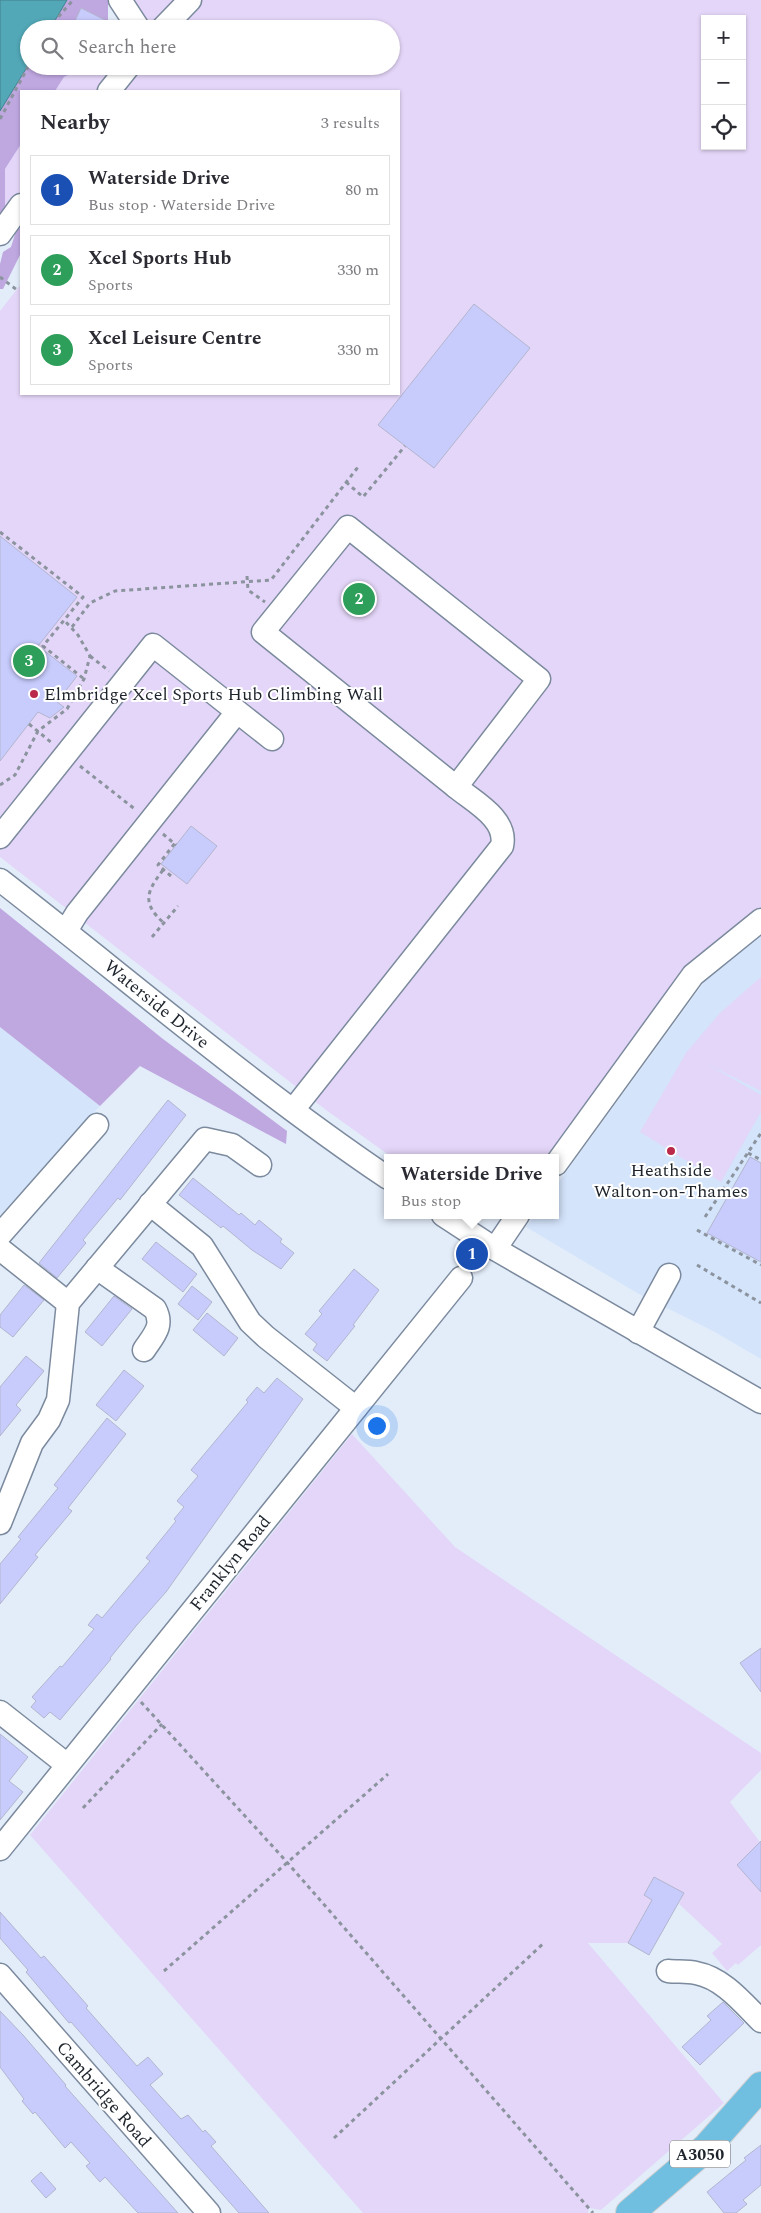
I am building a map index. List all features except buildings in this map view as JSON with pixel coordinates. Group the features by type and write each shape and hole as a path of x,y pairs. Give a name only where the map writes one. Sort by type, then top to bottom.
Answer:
{"main road":[{"name":"A3050","path":"630,2213 706,2148 761,2086"}],"street":[{"path":"120,0 133,20"},
{"path":"171,20 190,0"},
{"path":"110,90 122,75"},
{"path":"0,234 20,206"},
{"path":"293,1110 502,846 503,831 496,820 262,632 348,527 539,679 456,787"},
{"path":"0,837 153,645 272,739"},
{"path":"66,932 77,913 237,712"},
{"name":"Waterside Drive","path":"0,880 171,1017 333,1141 384,1175"},
{"path":"559,1160 693,975 761,920"},
{"path":"0,1236 97,1125"},
{"path":"0,1523 32,1443 49,1420 58,1400 68,1303 205,1139 232,1145 260,1165"},
{"path":"150,1204 202,1246 250,1322 266,1337 356,1408"},
{"path":"449,1219 495,1249 761,1402"},
{"path":"495,1249 515,1219"},
{"path":"0,1250 68,1303"},
{"path":"97,1268 155,1309 159,1317 159,1328 144,1350"},
{"path":"638,1332 669,1275"},
{"name":"Franklyn Road","path":"0,1848 66,1764 129,1692 461,1278"},
{"path":"0,1712 66,1764"},
{"path":"668,1971 697,1973 719,1982 742,2000 761,2021"},
{"name":"Cambridge Road","path":"0,1974 209,2213"}],"path":[{"path":"56,20 73,0"},
{"path":"0,119 23,75"},
{"path":"0,277 17,290"},
{"path":"346,482 363,497 405,446"},
{"path":"72,627 90,603 115,591 271,580 358,467"},
{"path":"0,532 83,596 43,646 84,679"},
{"path":"247,576 248,590 279,612"},
{"path":"0,785 15,775 38,731 67,709 84,679 90,656 72,627 64,620"},
{"path":"29,724 176,844 158,865 171,876"},
{"path":"163,870 148,896 151,909 164,923"},
{"path":"152,937 178,906"},
{"path":"705,1217 761,1133"},
{"path":"748,1153 761,1160"},
{"path":"697,1230 761,1265"},
{"path":"698,1265 761,1302"},
{"path":"129,1692 147,1707 286,1861 593,2213"},
{"path":"83,1808 162,1724"},
{"path":"164,1971 286,1861 388,1774"},
{"path":"334,2138 545,1942"}],"shaded area":[{"path":"67,0 108,0 108,20 55,20"},
{"path":"129,0 176,1 157,20 142,20"},
{"path":"200,0 761,0 761,908 690,966 557,1154 387,1154 326,1110 0,857 0,311 20,285 20,395 400,395 400,90 121,90 133,75 400,75 400,20 181,20"},
{"path":"22,75 68,75 64,77 56,90 20,90 20,146 5,169 5,210 0,217 0,111"},
{"path":"68,75 114,75 103,90 56,90 64,77"},
{"path":"20,146 20,201 5,210 5,169"},
{"path":"20,228 20,255 3,289 0,289 0,264 3,252 11,247 16,231"},
{"path":"0,908 163,1039 287,1131 286,1144 140,1066 100,1106 0,1027"},
{"name":"Heathside Walton-on-Thames","path":"761,934 761,1359 715,1332 639,1294 526,1227 532,1219 559,1219 559,1182 708,977"},
{"path":"761,977 761,1091 705,1063 761,1095 761,1112 721,1182 640,1132 686,1053 720,1013"},
{"path":"0,1027 100,1106 0,1215"},
{"path":"352,1434 455,1547 761,1753 761,1770 730,1802 760,1842 737,1865 761,1892 761,1945 738,1965 736,1963 727,1971 712,1953 722,1944 679,1904 684,1893 652,1900 628,1943 588,1943 724,2103 601,2210 589,2208 588,2213 363,2213 30,1835"}],"water":[{"path":"0,0 67,0 55,20 20,20 20,75 22,75 0,111"}],"place":[{"name":"Xcel Sports Hub","path":"359,599"},
{"name":"Xcel Leisure Centre","path":"29,661"},
{"name":"Elmbridge Xcel Sports Hub Climbing Wall","path":"34,694"},
{"name":"Heathside Walton-on-Thames","path":"671,1151"},
{"name":"Waterside Drive","path":"472,1254"}]}
